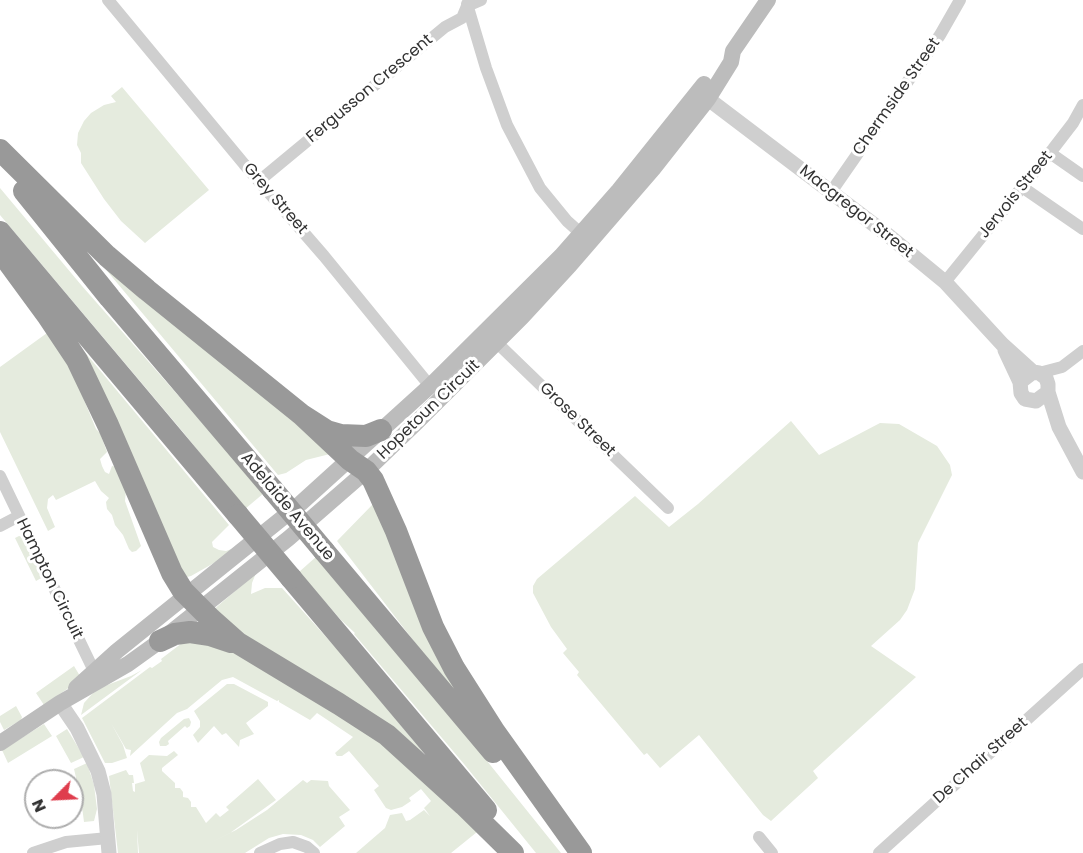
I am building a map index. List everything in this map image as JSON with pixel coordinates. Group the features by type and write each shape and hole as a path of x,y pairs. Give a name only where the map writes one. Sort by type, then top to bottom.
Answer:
{"highway":[{"path":"0,150 107,256 302,415 358,465 384,500 424,606 454,668 494,730 581,853"},
{"name":"Adelaide Avenue","path":"0,162 110,298 479,734 574,853"},
{"path":"0,232 474,794 520,853"},
{"path":"0,251 77,360 108,425 172,573 194,602 222,630 252,652 387,735 513,853"},
{"path":"302,415 327,430 342,435 366,436 381,430"},
{"path":"160,641 179,633 195,632 217,636 252,652"}],"main road":[{"name":"Hopetoun Circuit","path":"0,743 60,704 194,602 289,538 358,465 441,399 491,338 653,169 703,95 731,62 733,51 768,0"},
{"name":"Hopetoun Circuit","path":"358,465 381,430 430,386 491,338"},
{"name":"Grey Street","path":"430,386 441,399"},
{"name":"Hopetoun Circuit","path":"98,676 160,641 194,602"}],"street":[{"name":"Grey Street","path":"108,0 324,256 430,386"},
{"name":"Fergusson Crescent","path":"259,181 445,27 462,18 466,3 481,0"},
{"name":"Chermside Street","path":"831,192 940,35 960,0"},
{"path":"466,3 507,125 540,188 567,221 586,238"},
{"name":"Macgregor Street","path":"703,95 945,282 1002,344 1036,373"},
{"name":"Jervois Street","path":"945,282 1050,153 1073,123 1083,105"},
{"path":"1050,153 1083,176"},
{"path":"1022,187 1083,229"},
{"name":"Grose Street","path":"491,338 668,508"},
{"name":"Macgregor Street","path":"1002,344 1020,382"},
{"path":"1062,367 1036,373 1020,382 1023,396 1029,401 1039,400 1062,367 1083,351"},
{"path":"1036,373 1046,378 1059,427 1083,472"},
{"path":"1034,401 1059,427"},
{"name":"Hampton Circuit","path":"0,476 98,676"},
{"path":"0,526 19,516"},
{"name":"De Chair Street","path":"879,853 1083,669"},
{"path":"33,853 66,842 108,845 104,794 98,771 77,728 60,704"},
{"path":"759,837 772,853"},
{"path":"260,853 280,844 293,842 307,847 314,853"}],"shaded area":[{"path":"122,87 209,190 145,243 121,221 104,199 81,163 81,153 77,145 78,133 84,121 91,113 104,105 116,102 111,96"},
{"path":"0,188 82,286 264,493 245,509 0,215"},
{"path":"102,265 301,427 330,454 306,460 286,473 278,475"},
{"path":"63,326 229,525 212,542 213,547 226,551 237,547 221,559 191,576 187,577 183,573"},
{"path":"47,333 71,368 96,429 100,433 107,452 100,459 105,472 109,474 112,466 118,467 126,490 125,501 141,546 136,551 132,552 129,549 107,509 106,502 109,498 95,481 56,500 53,495 48,499 47,508 55,527 48,531 0,432 0,367"},
{"path":"791,421 819,455 880,423 899,424 937,446 950,465 952,475 918,543 915,589 907,610 900,620 871,646 916,677 813,771 818,778 771,821 763,815 699,735 660,768 647,753 644,755 577,675 579,672 563,653 567,649 551,627 533,593 533,586 537,579 635,496 669,527"},
{"path":"374,503 476,711 439,674 337,541"},
{"path":"24,537 43,577 36,581 15,538"},
{"path":"317,556 561,853 536,853 355,633 299,572"},
{"path":"256,573 251,594 265,588 282,588 345,658 423,752 419,755 286,665 212,611"},
{"path":"186,640 216,641 370,733 482,828 451,853 356,853 385,828 390,815 402,813 406,821 424,810 430,816 424,808 431,801 421,789 409,798 411,801 402,807 391,810 386,808 374,790 379,786 349,751 342,756 337,756 335,753 353,737 317,713 310,720 279,700 233,677 222,680 187,709 177,713 130,756 131,750 126,749 111,723 127,758 105,763 82,718 150,667 162,661 161,659"},
{"path":"74,666 80,676 73,685 44,705 36,693"},
{"path":"142,670 81,715 84,703 92,694 102,687"},
{"path":"227,684 234,684 268,702 268,706 246,723 254,734 240,740 239,747 226,733 222,735 214,726 198,743 193,735 200,727 200,721 194,711"},
{"path":"16,706 22,717 21,720 4,730 0,716"},
{"path":"189,718 190,726 187,728 185,726 168,741 169,744 166,746 160,746 161,738 184,719"},
{"path":"44,724 52,736 8,763 2,750"},
{"path":"67,729 84,757 71,763 56,736"},
{"path":"174,751 178,755 162,768 162,771 175,783 175,788 180,788 183,797 188,798 191,807 196,807 206,823 216,813 220,817 229,810 226,807 258,779 276,800 230,833 267,810 303,780 307,783 311,780 328,781 329,786 350,810 339,817 345,826 320,847 313,840 301,835 283,834 269,838 245,853 139,853 137,830 138,853 118,853 109,776 126,770 129,775 133,775 134,783 132,783 135,792 135,784 145,781 140,763 149,755 167,756"},
{"path":"87,763 94,785 97,809 94,821 84,822 84,769 74,769"}]}
